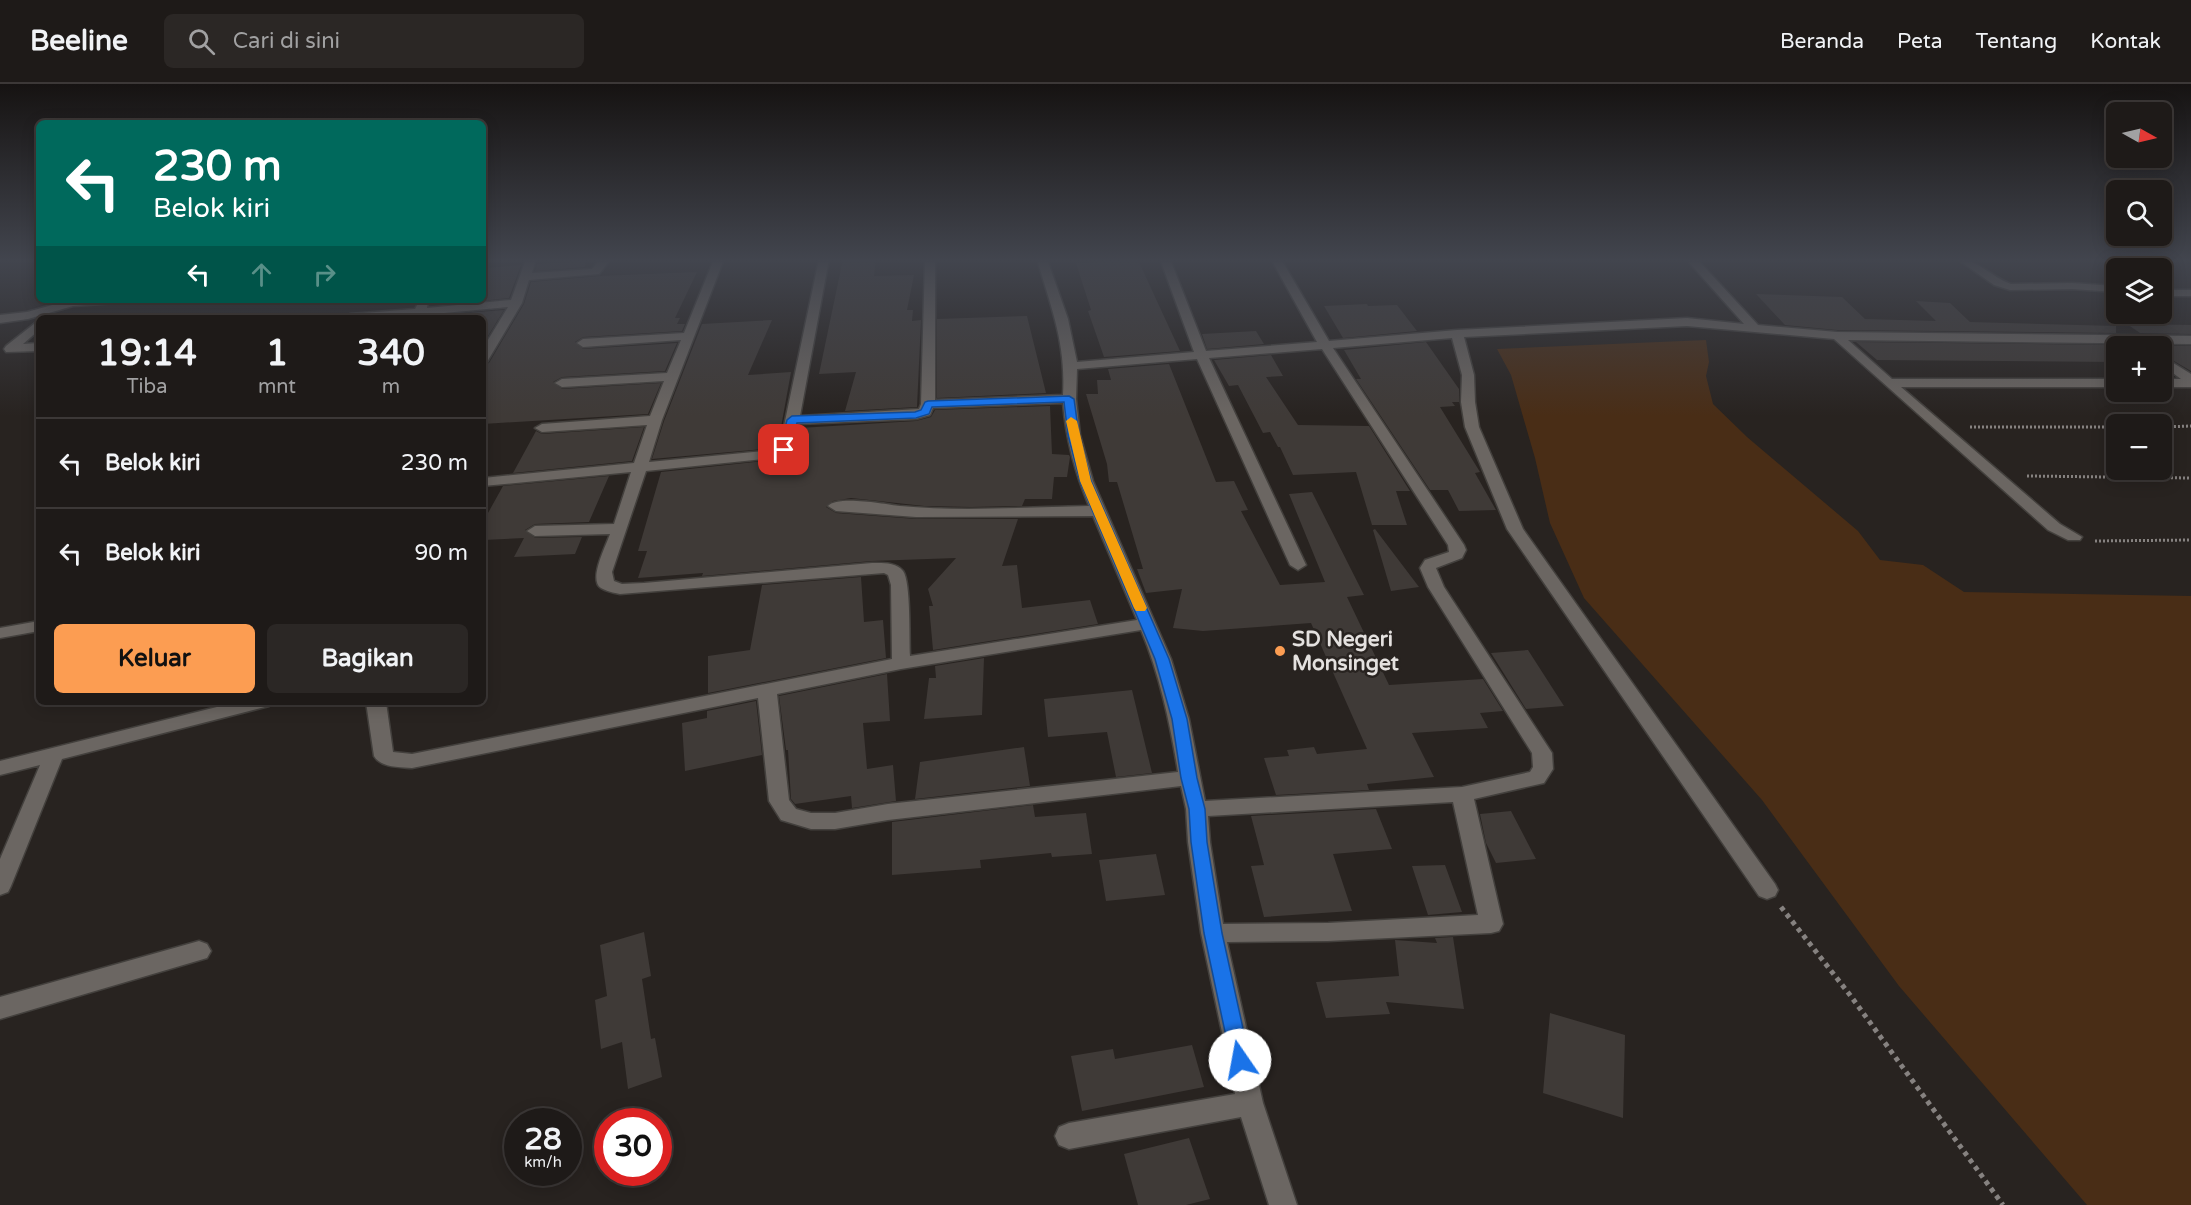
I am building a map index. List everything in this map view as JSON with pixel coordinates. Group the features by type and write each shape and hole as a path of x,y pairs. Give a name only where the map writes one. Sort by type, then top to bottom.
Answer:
{"street":[{"path":"0,319 39,311"},
{"path":"384,315 426,311"},
{"path":"486,354 511,311"},
{"path":"699,311 655,420 604,572 606,584 620,589 644,588 872,567 888,568 896,573 900,585 901,663"},
{"path":"486,482 779,454 787,446 814,311"},
{"path":"792,420 916,415 925,412 928,404 929,311"},
{"path":"1059,311 1071,366 1069,399 1073,435 1086,481 1162,659 1179,719 1197,809 1199,842 1213,933 1250,1103 1283,1205"},
{"path":"1185,311 1202,357 1298,566"},
{"path":"1197,809 1462,794 1537,778 1543,772 1542,753 1436,587 1428,568 1431,563 1456,555 1458,550 1456,545 1326,346 1306,311"},
{"path":"1739,311 1755,329"},
{"path":"1071,366 1459,334 1687,322 1837,336 2106,339"},
{"path":"5,354 36,327"},
{"path":"1459,334 1468,375 1468,402 1473,427 1494,485 1515,529 1767,890"},
{"path":"583,343 689,336"},
{"path":"1837,336 1938,427 2055,527 2074,537"},
{"path":"2172,340 2191,340"},
{"path":"5,354 36,348"},
{"path":"2172,367 2191,381"},
{"path":"562,383 672,377"},
{"path":"2172,382 2191,381"},
{"path":"1890,383 2106,383"},
{"path":"928,404 1069,399"},
{"path":"542,428 655,420"},
{"path":"836,506 916,512 1098,511"},
{"path":"535,531 619,529"},
{"path":"376,705 384,756 412,761 697,706 767,689 901,663 1147,624"},
{"path":"0,633 36,627"},
{"path":"767,689 779,801 789,814 811,821 835,821 888,812 1189,778"},
{"path":"0,768 250,705"},
{"path":"0,886 54,755"},
{"path":"1213,933 1328,932 1491,924 1462,794"},
{"path":"0,1008 199,951"},
{"path":"1069,1136 1250,1103"}],"path":[{"path":"2172,427 2191,426"},
{"path":"1938,427 2106,427"},
{"path":"1995,476 2191,478"},
{"path":"2074,537 2097,541 2191,540"},
{"path":"1767,890 1850,995 2003,1205"}],"shaded area":[{"path":"1706,340 1709,362 1706,376 1713,404 1747,437 1858,531 1880,560 1923,565 1964,592 2191,596 2191,1205 2087,1205 1899,986 1762,800 1584,598 1550,523 1535,458 1511,375 1497,349"}],"building":[{"path":"503,311 486,339 486,315 465,315 466,313"},
{"path":"520,311 678,311 675,318 680,318 677,324 685,324 682,331 583,337 575,342 583,349 677,343 665,371 562,377 553,382 562,389 661,383 648,414 486,424 486,364 489,363"},
{"path":"832,311 913,311 912,321 921,320 917,407 845,411 856,372 819,374"},
{"path":"1088,311 1162,311 1180,351 1104,357"},
{"path":"1327,311 1402,311 1417,331 1343,338"},
{"path":"1772,311 1857,311 1865,319 1936,321 1926,311 1959,311 1970,322 2116,326 2116,333 1837,330 1785,325"},
{"path":"1027,316 1046,393 937,398 937,319"},
{"path":"772,320 748,375 791,372 778,444 774,448 652,459 664,421 702,324"},
{"path":"2127,324 2191,325 2191,334 2140,333"},
{"path":"1256,331 1264,344 1207,349 1202,334"},
{"path":"1426,342 1459,389 1459,402 1452,402 1455,406 1440,407 1480,472 1475,473 1496,510 1459,511 1448,490 1430,490 1356,379 1361,379 1344,350"},
{"path":"1856,342 2106,345 2106,362 1877,360"},
{"path":"2172,346 2191,346 2191,371 2172,360"},
{"path":"1271,355 1283,376 1266,377 1298,425 1369,426 1410,491 1396,491 1407,525 1372,525 1356,472 1293,475 1270,432 1263,433 1238,385 1229,386 1214,360"},
{"path":"1169,364 1216,482 1234,481 1248,510 1241,511 1280,585 1325,582 1289,494 1312,492 1364,595 1347,597 1389,685 1483,679 1503,711 1480,713 1488,728 1412,733 1434,777 1367,784 1369,790 1276,795 1264,758 1289,756 1287,750 1314,747 1317,754 1367,749 1311,623 1203,631 1173,628 1182,589 1146,593 1137,569 1143,569 1117,482 1109,482 1107,464 1086,394 1098,394 1097,380 1111,380 1108,369"},
{"path":"1050,406 1052,454 1069,455 1070,457 1067,477 1054,477 1052,499 1025,499 1022,506 971,507 924,506 851,498 833,501 826,507 836,513 916,519 1018,519 1002,566 1017,565 1022,608 1090,600 1098,624 933,650 929,606 933,606 928,589 956,558 872,561 702,576 703,573 638,578 647,551 638,551 661,472 784,459 796,446 799,428 916,421 931,417 935,410"},
{"path":"644,427 632,461 513,473 536,431 542,434"},
{"path":"609,476 589,522 535,524 525,530 535,538 582,537 575,554 514,557 524,538 486,540 486,517 503,486"},
{"path":"1375,529 1419,587 1391,591 1373,530"},
{"path":"861,577 864,622 883,620 886,658 708,693 708,656 750,650 762,585"},
{"path":"1528,650 1564,706 1526,709 1491,653"},
{"path":"984,658 982,715 924,719 929,678 936,678 935,666"},
{"path":"887,674 890,721 863,723 867,769 893,765 896,801 852,808 851,796 795,804 791,799 788,750 786,750 779,696"},
{"path":"1132,690 1152,773 1116,777 1107,732 1048,737 1044,699"},
{"path":"756,701 762,755 685,771 682,723 707,718 707,711"},
{"path":"1024,747 1030,786 915,799 920,762"},
{"path":"1033,805 1035,817 1086,813 1092,854 1052,857 1051,853 980,860 981,868 892,875 892,822"},
{"path":"1376,809 1392,849 1333,854 1352,911 1264,917 1251,866 1264,865 1251,816"},
{"path":"1511,811 1536,859 1496,863 1486,843 1480,814"},
{"path":"1156,854 1165,895 1106,901 1099,860"},
{"path":"1445,865 1462,912 1428,915 1412,866"},
{"path":"644,932 651,976 642,979 651,1039 655,1038 662,1077 628,1089 622,1042 601,1049 595,1000 607,996 600,945"},
{"path":"1453,937 1464,1009 1386,1002 1390,1014 1326,1018 1316,982 1399,976 1395,940 1437,943 1435,938"},
{"path":"1550,1013 1625,1035 1623,1118 1543,1093"},
{"path":"1192,1045 1204,1087 1082,1111 1071,1056 1113,1049 1115,1059"},
{"path":"1189,1138 1210,1199 1186,1205 1138,1205 1124,1154"}],"slow traffic":[{"path":"1071,421 1086,481 1141,608"}],"place":[{"name":"SD Negeri Monsinget","path":"1280,651"}],"route":[{"path":"784,450 787,446 792,420 916,415 925,412 928,404 1069,399 1073,435 1086,481 1162,659 1179,719 1197,809 1199,842 1213,933 1240,1060"}]}
